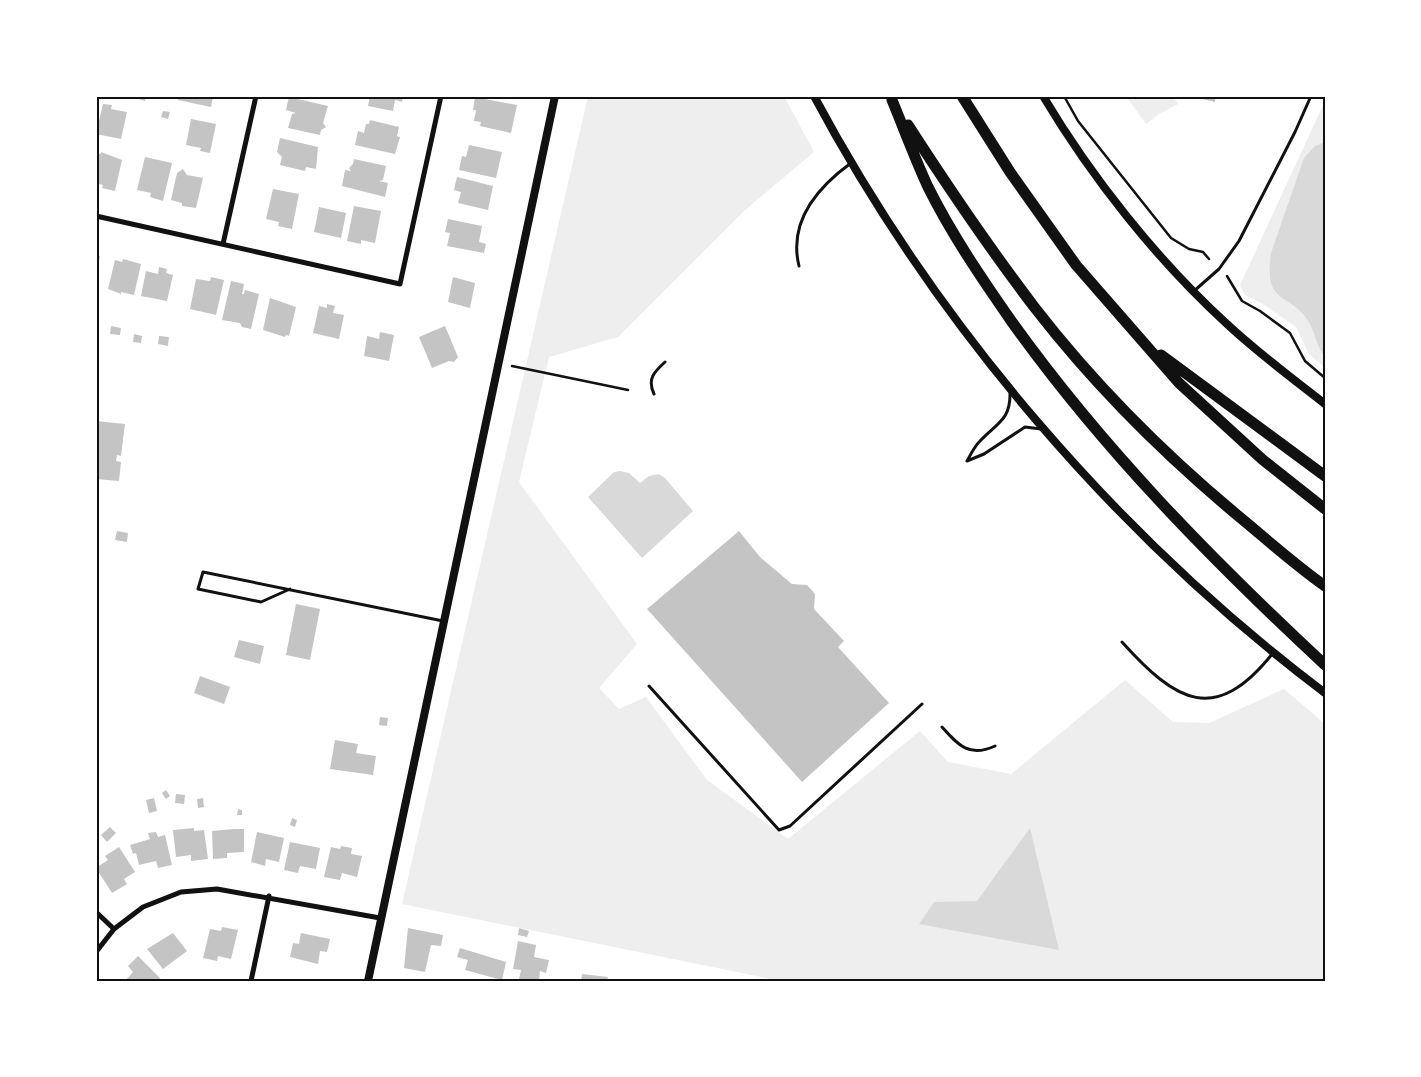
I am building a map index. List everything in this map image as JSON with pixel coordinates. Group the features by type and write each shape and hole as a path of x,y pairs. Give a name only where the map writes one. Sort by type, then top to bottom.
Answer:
{"highway":[{"path":"962,96 1010,172 1076,265 1179,383 1263,460 1325,510"},
{"path":"891,98 974,225 1036,310 1077,358 1176,462 1225,506 1325,586"},
{"path":"891,98 928,187 968,257 1059,385 1100,435 1189,533 1255,600 1325,665"},
{"path":"1147,345 1230,404 1325,476"}],"street":[{"path":"223,244 256,96"},
{"path":"96,216 400,284 441,96"},
{"path":"368,981 555,96"},
{"path":"814,96 851,162 895,231 968,335 1047,431 1118,510 1182,573 1274,653 1325,693"},
{"path":"1043,96 1108,191 1139,230 1194,291 1227,324 1325,404"},
{"path":"96,952 114,928 143,907 181,892 217,888 380,918"},
{"path":"251,981 268,896"},
{"path":"96,912 114,928"}],"lane":[{"path":"1194,291 1218,269 1239,241 1296,132 1311,96"},
{"path":"799,266 797,258 799,232 812,198 830,178 851,162"},
{"path":"654,394 650,382 651,377 665,362"},
{"path":"1010,387 1010,402 1006,416 978,442 967,461 984,454 1024,426 1047,431"},
{"path":"290,589 261,602 198,589 203,572 290,589 443,621"},
{"path":"1122,642 1157,678 1182,694 1199,697 1226,695 1239,688 1250,680 1274,653"},
{"path":"649,686 779,830 790,826 922,704"},
{"path":"942,727 952,739 972,750 985,751 995,746"}],"path":[{"path":"1064,96 1078,121 1172,238 1189,250 1203,252 1209,258"},
{"path":"1226,276 1242,301 1260,311 1290,334 1305,361 1325,378"},
{"path":"512,366 628,390"}],"shaded area":[{"path":"588,96 784,96 814,152 745,210 618,337 549,357 519,482 637,644 599,688 619,709 646,697 707,780 788,839 920,731 948,762 1011,774 1125,680 1173,722 1209,723 1284,689 1325,724 1325,981 781,981 402,904"},
{"path":"1126,96 1173,96 1178,104 1159,114 1146,124"},
{"path":"1325,101 1325,368 1309,354 1296,327 1263,304 1245,295 1240,285"},
{"path":"1325,142 1325,356 1320,349 1310,324 1303,314 1275,291 1271,283 1270,271 1271,253 1304,158 1315,146"},
{"path":"614,472 629,473 640,483 649,476 659,474 665,478 693,511 642,558 588,497"},
{"path":"1030,828 1059,950 919,924 934,902 977,901"}],"building":[{"path":"128,96 146,96 145,101"},
{"path":"179,96 213,96 211,107 178,100"},
{"path":"370,96 403,96 402,102 395,100 393,111 368,106"},
{"path":"1189,96 1216,96 1215,102"},
{"path":"289,97 328,106 323,123 326,127 321,130 320,135 288,128 292,114 296,113 286,110"},
{"path":"475,97 517,105 511,133 480,126 481,122 474,121 476,110 473,110"},
{"path":"103,104 112,105 111,109 127,112 121,139 96,134"},
{"path":"163,111 170,112 168,119 161,117"},
{"path":"191,119 216,124 210,153 200,151 201,148 186,145"},
{"path":"370,120 399,127 397,136 400,137 395,154 355,145 358,131 364,133 366,124 369,124"},
{"path":"280,138 318,147 316,169 306,167 305,171 280,165 282,157 277,152"},
{"path":"469,145 502,152 496,178 459,170 462,156 466,157"},
{"path":"101,152 122,160 115,191 102,188 103,185 96,183 96,157 97,153 101,154"},
{"path":"145,157 172,163 163,201 150,197 151,193 137,190"},
{"path":"354,159 386,166 383,180 379,181 388,183 385,197 342,186 345,170 351,171 349,168 353,164"},
{"path":"183,169 187,175 203,178 196,208 182,206 182,203 171,200 177,173"},
{"path":"457,177 493,186 488,210 458,203 461,192 454,190"},
{"path":"273,189 299,194 292,229 278,226 279,222 266,219"},
{"path":"354,206 381,211 375,243 361,240 361,244 347,241"},
{"path":"319,207 346,213 341,238 314,232"},
{"path":"448,219 482,226 479,242 486,244 484,253 447,246 450,233 445,232"},
{"path":"96,256 100,256 97,269 96,269"},
{"path":"123,259 141,264 134,295 121,292 121,294 108,289 115,260 122,262"},
{"path":"159,267 167,269 166,273 173,275 167,301 141,296 146,271 158,274"},
{"path":"211,277 224,280 216,315 190,309 196,279 210,281"},
{"path":"453,277 475,283 470,308 448,302"},
{"path":"231,281 244,284 242,294 244,294 245,290 259,294 251,329 242,327 240,323 222,320"},
{"path":"270,298 296,307 289,336 286,335 285,337 263,330"},
{"path":"327,304 335,306 333,313 344,315 339,339 313,333 319,306 327,308"},
{"path":"111,326 121,328 120,335 110,334"},
{"path":"445,326 458,357 454,362 449,361 432,368 419,337"},
{"path":"380,332 394,335 389,361 364,356 367,336 379,339"},
{"path":"134,334 142,336 141,343 133,342"},
{"path":"159,336 169,337 168,346 158,344"},
{"path":"96,421 125,424 121,456 117,455 116,461 121,462 119,481 96,479"},
{"path":"117,531 128,533 127,542 115,540"},
{"path":"739,531 760,557 792,584 807,585 815,594 814,609 844,641 838,647 889,703 802,782 647,609"},
{"path":"296,604 320,609 310,660 286,655"},
{"path":"239,640 264,646 260,664 234,657"},
{"path":"200,676 230,687 224,704 194,693"},
{"path":"380,717 388,718 387,726 379,725"},
{"path":"335,740 358,744 356,753 376,756 373,775 330,769"},
{"path":"166,790 170,796 166,799 162,793"},
{"path":"176,794 185,795 184,804 175,803"},
{"path":"154,798 157,811 149,813 146,800"},
{"path":"203,798 204,807 198,808 197,799"},
{"path":"238,809 242,810 242,815 237,815"},
{"path":"292,818 297,820 295,827 290,825"},
{"path":"110,827 116,833 107,842 101,835"},
{"path":"194,828 194,831 204,830 208,859 191,861 191,855 176,857 173,830"},
{"path":"244,829 244,852 227,853 227,858 213,859 212,831"},
{"path":"156,832 158,837 165,835 172,865 158,868 156,861 139,865 136,853 133,854 130,845 150,839 148,833"},
{"path":"257,832 284,838 279,862 266,859 265,866 251,862"},
{"path":"290,842 320,848 316,869 300,866 298,873 284,870"},
{"path":"341,846 352,848 351,854 362,856 357,877 342,873 340,880 324,877 331,847 340,849"},
{"path":"119,847 135,872 124,879 127,884 112,893 96,868 108,860 105,856"},
{"path":"222,927 238,930 231,959 218,956 217,961 203,958 210,929 221,931"},
{"path":"408,928 443,935 441,946 431,945 425,972 404,968"},
{"path":"519,928 529,931 527,937 518,935"},
{"path":"173,933 187,951 163,969 147,949"},
{"path":"301,933 330,939 327,952 320,951 318,964 290,957 293,943 299,944"},
{"path":"518,941 536,945 534,957 549,960 546,973 540,971 539,981 519,979 521,970 513,969"},
{"path":"460,948 506,962 502,980 465,970 468,960 457,957"},
{"path":"138,956 160,978 158,981 125,981 133,972 128,966"},
{"path":"582,974 608,977 607,981 581,981"}]}
